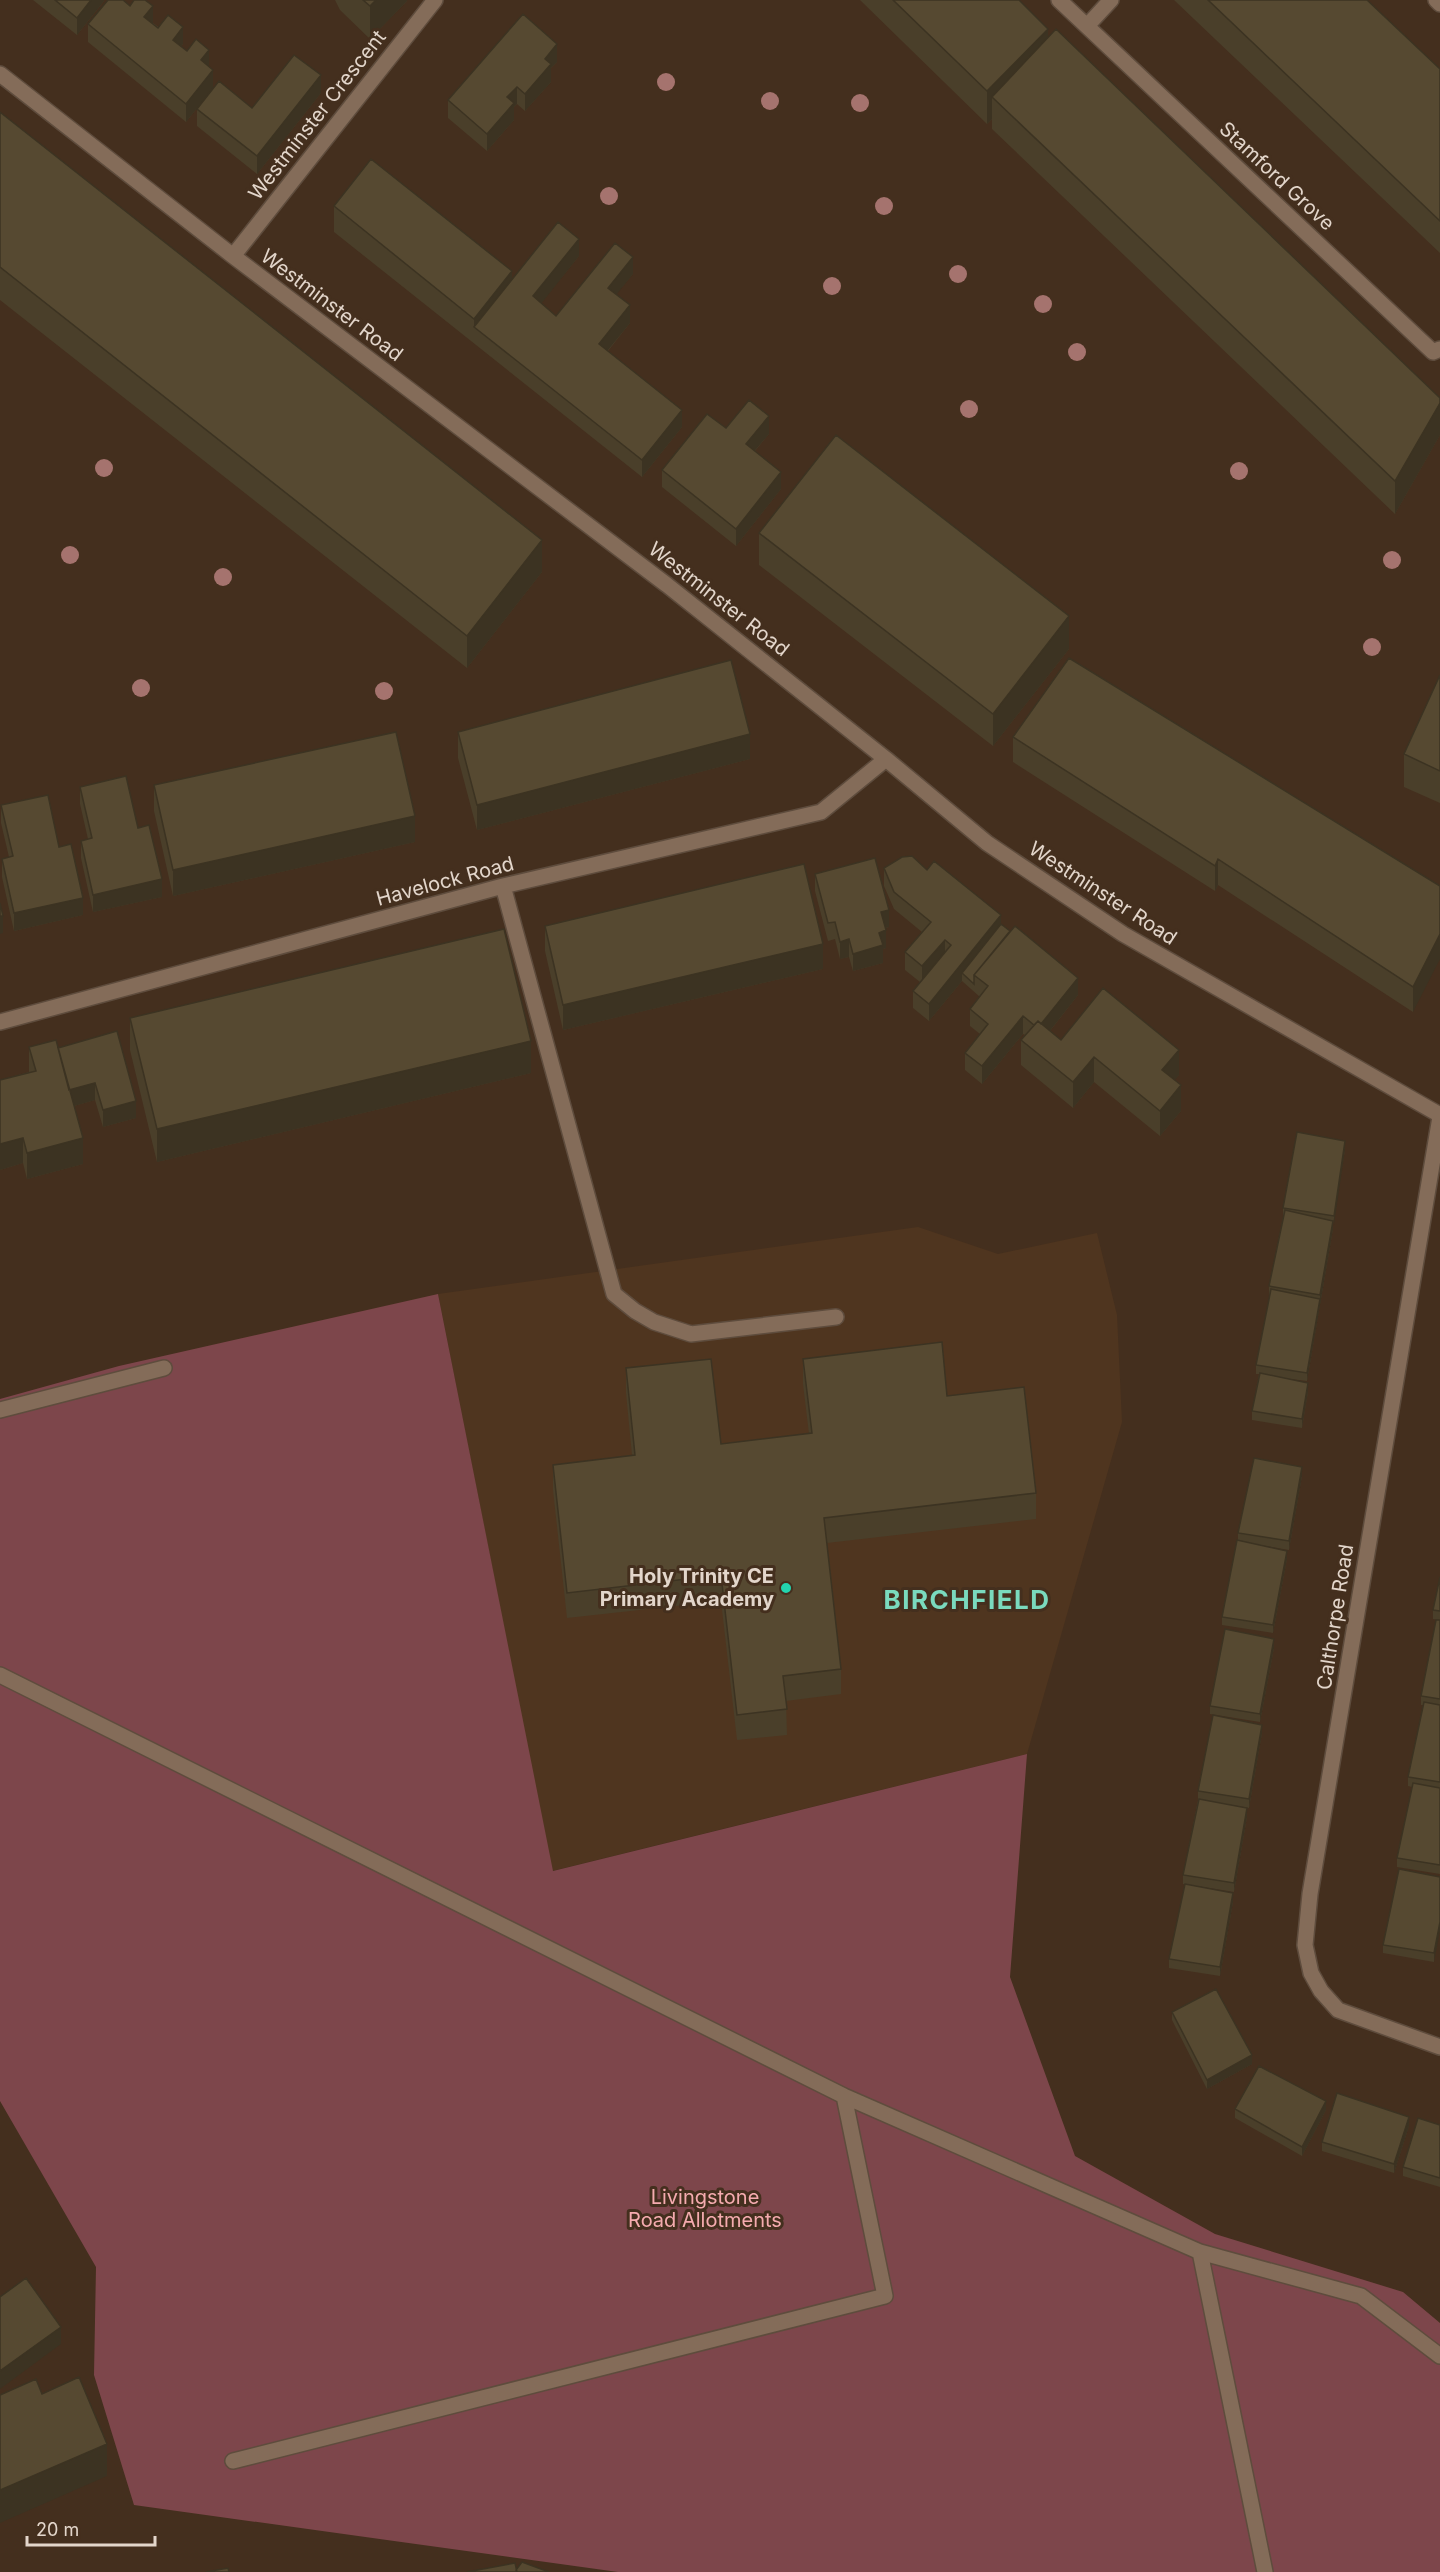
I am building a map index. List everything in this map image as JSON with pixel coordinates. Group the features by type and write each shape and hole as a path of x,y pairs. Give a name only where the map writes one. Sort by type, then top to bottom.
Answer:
{"street":[{"name":"Westminster Crescent","path":"233,256 435,0"},
{"name":"Stamford Grove","path":"1059,0 1433,352 1440,349"},
{"path":"1087,26 1111,0"},
{"path":"1436,0 1440,4"},
{"name":"Westminster Road","path":"0,74 233,256 667,585 886,759 987,843 1123,934 1440,1116"},
{"name":"Havelock Road","path":"0,1022 503,886 821,812 886,759"},
{"path":"503,886 614,1294 635,1311 654,1322 691,1334 836,1317"},
{"name":"Calthorpe Road","path":"1440,1116 1310,1894 1305,1945 1311,1973 1338,2010 1440,2047"},
{"path":"0,1410 164,1368"},
{"path":"0,1675 844,2097 1200,2252 1361,2296 1440,2356"},
{"path":"233,2461 885,2296 844,2097"},
{"path":"1200,2252 1265,2572"}],"shaded area":[{"name":"Holy Trinity CE Primary Academy","path":"918,1227 998,1254 1097,1233 1117,1315 1122,1422 1027,1754 552,1871 438,1294"}],"green space":[{"name":"Livingstone Road Allotments","path":"438,1294 553,1871 1027,1754 1010,1977 1075,2156 1215,2234 1403,2292 1440,2323 1440,2572 618,2572 134,2505 94,2375 96,2267 0,2101 0,1399 119,1366"}],"building":[{"path":"55,0 91,0 77,18"},
{"path":"108,0 123,0 130,6 134,0 145,0 153,6 144,17 158,28 168,15 183,27 173,40 187,51 196,39 209,50 201,60 213,70 186,104 88,24"},
{"path":"363,0 376,0 370,6"},
{"path":"893,0 1019,0 1048,29 987,91"},
{"path":"1208,0 1367,0 1440,69 1440,221"},
{"path":"523,14 557,44 545,59 551,64 525,94 517,87 507,97 514,103 487,134 448,100"},
{"path":"1056,29 1440,398 1440,403 1395,481 992,97"},
{"path":"294,55 321,75 257,156 197,109 219,81 252,108"},
{"path":"0,112 542,540 467,636 0,267"},
{"path":"371,159 512,271 474,319 334,206"},
{"path":"558,222 579,239 533,296 556,316 615,243 633,257 608,288 630,305 599,344 682,410 642,460 474,327"},
{"path":"749,400 769,416 746,444 781,472 736,529 662,470 707,414 726,428"},
{"path":"836,435 1069,616 993,714 759,533"},
{"path":"1069,658 1440,886 1440,934 1413,987 1218,859 1215,866 1013,737"},
{"path":"731,660 750,734 477,805 458,732"},
{"path":"1440,675 1440,771 1404,754"},
{"path":"396,732 415,816 173,870 154,785"},
{"path":"126,776 138,828 149,825 162,879 93,895 81,841 92,838 80,787"},
{"path":"48,795 59,847 71,844 83,898 14,913 2,859 13,856 1,805"},
{"path":"912,856 927,870 934,861 1001,915 929,1004 913,991 951,945 945,940 922,966 905,952 931,922 894,892 884,868 902,857"},
{"path":"875,858 889,910 881,912 886,930 879,933 883,945 853,954 849,939 840,942 835,922 828,923 815,874"},
{"path":"804,864 823,944 563,1005 545,926"},
{"path":"1001,924 1010,931 974,975 974,984 962,973"},
{"path":"1015,926 1078,978 1041,1024 1038,1021 1034,1025 1023,1016 982,1066 965,1053 988,1024 970,1009 988,986 974,975"},
{"path":"504,929 531,1041 157,1129 130,1018"},
{"path":"1103,988 1179,1050 1162,1070 1181,1085 1160,1111 1094,1057 1073,1082 1021,1040 1038,1021 1061,1040"},
{"path":"117,1031 136,1101 103,1110 95,1083 69,1090 58,1048"},
{"path":"56,1040 83,1138 27,1153 23,1138 0,1144 0,1080 36,1071 29,1047"},
{"path":"1297,1132 1345,1141 1334,1216 1283,1208"},
{"path":"1285,1210 1333,1221 1320,1295 1269,1286"},
{"path":"1271,1289 1320,1299 1307,1373 1256,1365"},
{"path":"942,1342 947,1396 1024,1387 1036,1493 824,1518 841,1669 783,1676 787,1709 737,1715 721,1575 567,1593 553,1465 635,1455 626,1368 711,1359 721,1444 812,1433 803,1359"},
{"path":"1260,1373 1308,1383 1302,1419 1252,1411"},
{"path":"1254,1458 1302,1467 1289,1541 1238,1533"},
{"path":"1237,1540 1287,1551 1273,1625 1222,1617"},
{"path":"1440,1577 1440,1611 1433,1610"},
{"path":"1436,1620 1440,1620 1440,1699 1421,1696"},
{"path":"1225,1629 1274,1639 1260,1714 1210,1706"},
{"path":"1424,1702 1440,1705 1440,1782 1408,1777"},
{"path":"1213,1715 1262,1725 1249,1799 1198,1791"},
{"path":"1413,1783 1440,1788 1440,1865 1397,1858"},
{"path":"1199,1799 1247,1808 1234,1883 1183,1875"},
{"path":"1399,1869 1440,1877 1440,1922 1434,1953 1383,1945"},
{"path":"1185,1884 1233,1893 1220,1967 1169,1959"},
{"path":"1216,1989 1252,2055 1207,2080 1172,2012"},
{"path":"1259,2066 1326,2101 1302,2147 1235,2109"},
{"path":"1337,2093 1409,2117 1394,2164 1322,2142"},
{"path":"1418,2118 1440,2125 1440,2178 1403,2167"},
{"path":"26,2278 61,2327 0,2371 0,2297"},
{"path":"79,2377 107,2444 0,2490 0,2395 36,2379 42,2394"},
{"path":"522,2562 549,2572 517,2572"},
{"path":"515,2563 517,2572 467,2572"},
{"path":"228,2568 229,2572 206,2572"}],"place":[{"name":"Holy Trinity CE Primary Academy","path":"786,1588"}],"district":[{"name":"BIRCHFIELD","path":"967,1600"}]}
